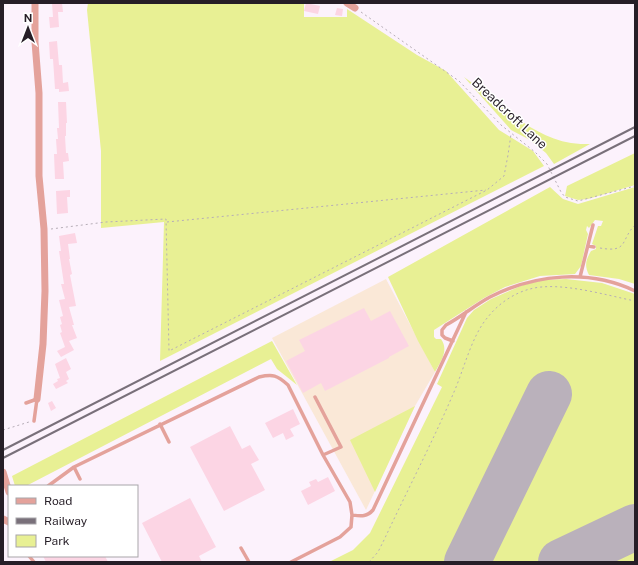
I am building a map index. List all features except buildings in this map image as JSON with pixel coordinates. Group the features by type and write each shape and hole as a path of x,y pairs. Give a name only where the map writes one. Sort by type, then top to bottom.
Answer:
{"street":[{"path":"35,3 35,42 40,100 39,176 44,229 45,291 43,344 37,399"},
{"path":"347,3 355,8"},
{"path":"4,475 8,489"}],"lane":[{"path":"580,277 593,225"},
{"path":"588,246 594,247"},
{"path":"453,342 442,335 442,330 446,325 489,298 521,284 558,277 580,277 614,284 635,291"},
{"path":"352,514 365,515 370,514 373,510 466,312"},
{"path":"49,485 74,467 259,377 270,374 279,377 288,385 323,455 350,502 352,514 351,527 340,537 291,562"},
{"path":"315,397 341,446 323,455"},
{"path":"26,403 37,399 34,421"},
{"path":"160,424 169,442"},
{"path":"74,467 80,479"},
{"path":"241,548 248,562"}],"path":[{"name":"Breadcroft Lane","path":"355,8 459,81 511,134 535,152 546,164 565,197 578,201 635,186"},
{"path":"44,229 106,222 166,219 169,352 487,190 504,176 511,134"},
{"path":"166,222 487,190"},
{"path":"594,247 611,250 622,246 635,225"},
{"path":"369,562 378,552 454,392 478,332 487,317 503,302 515,295 529,289 543,286 564,287 635,301"},
{"path":"3,430 34,421"}],"shaded area":[{"path":"386,279 435,372 415,406 366,510 272,338"}],"green space":[{"path":"88,3 304,3 304,17 347,17 347,9 417,55 446,71 499,130 533,151 544,166 160,361 164,222 101,228 101,151 87,10"},
{"path":"464,77 514,116 541,133 571,143 590,144 554,164 546,153 530,140 511,130"},
{"path":"635,153 635,185 588,199 578,200 565,196 567,186"},
{"path":"550,187 563,199 578,204 635,187 635,284 619,279 589,275 586,268 587,260 591,251 596,249 596,246 592,244 598,226 601,226 603,221 595,220 589,228 587,226 586,230 588,234 581,266 575,274 540,276 505,287 484,298 434,330 434,337 436,339 441,339 444,347 443,356 435,372 418,341 388,277"},
{"path":"566,279 602,283 635,294 635,562 329,562 353,550 370,533 442,387 437,384 467,318 474,310 491,299 523,285 543,280"},
{"path":"272,341 297,385 277,369 271,359 28,485 15,485 12,476"},
{"path":"415,406 375,492 350,440"}],"runway":[{"path":"467,562 549,394"},
{"path":"561,562 635,527"}],"railway":[{"path":"3,450 635,127"},
{"path":"3,458 635,136"}]}
